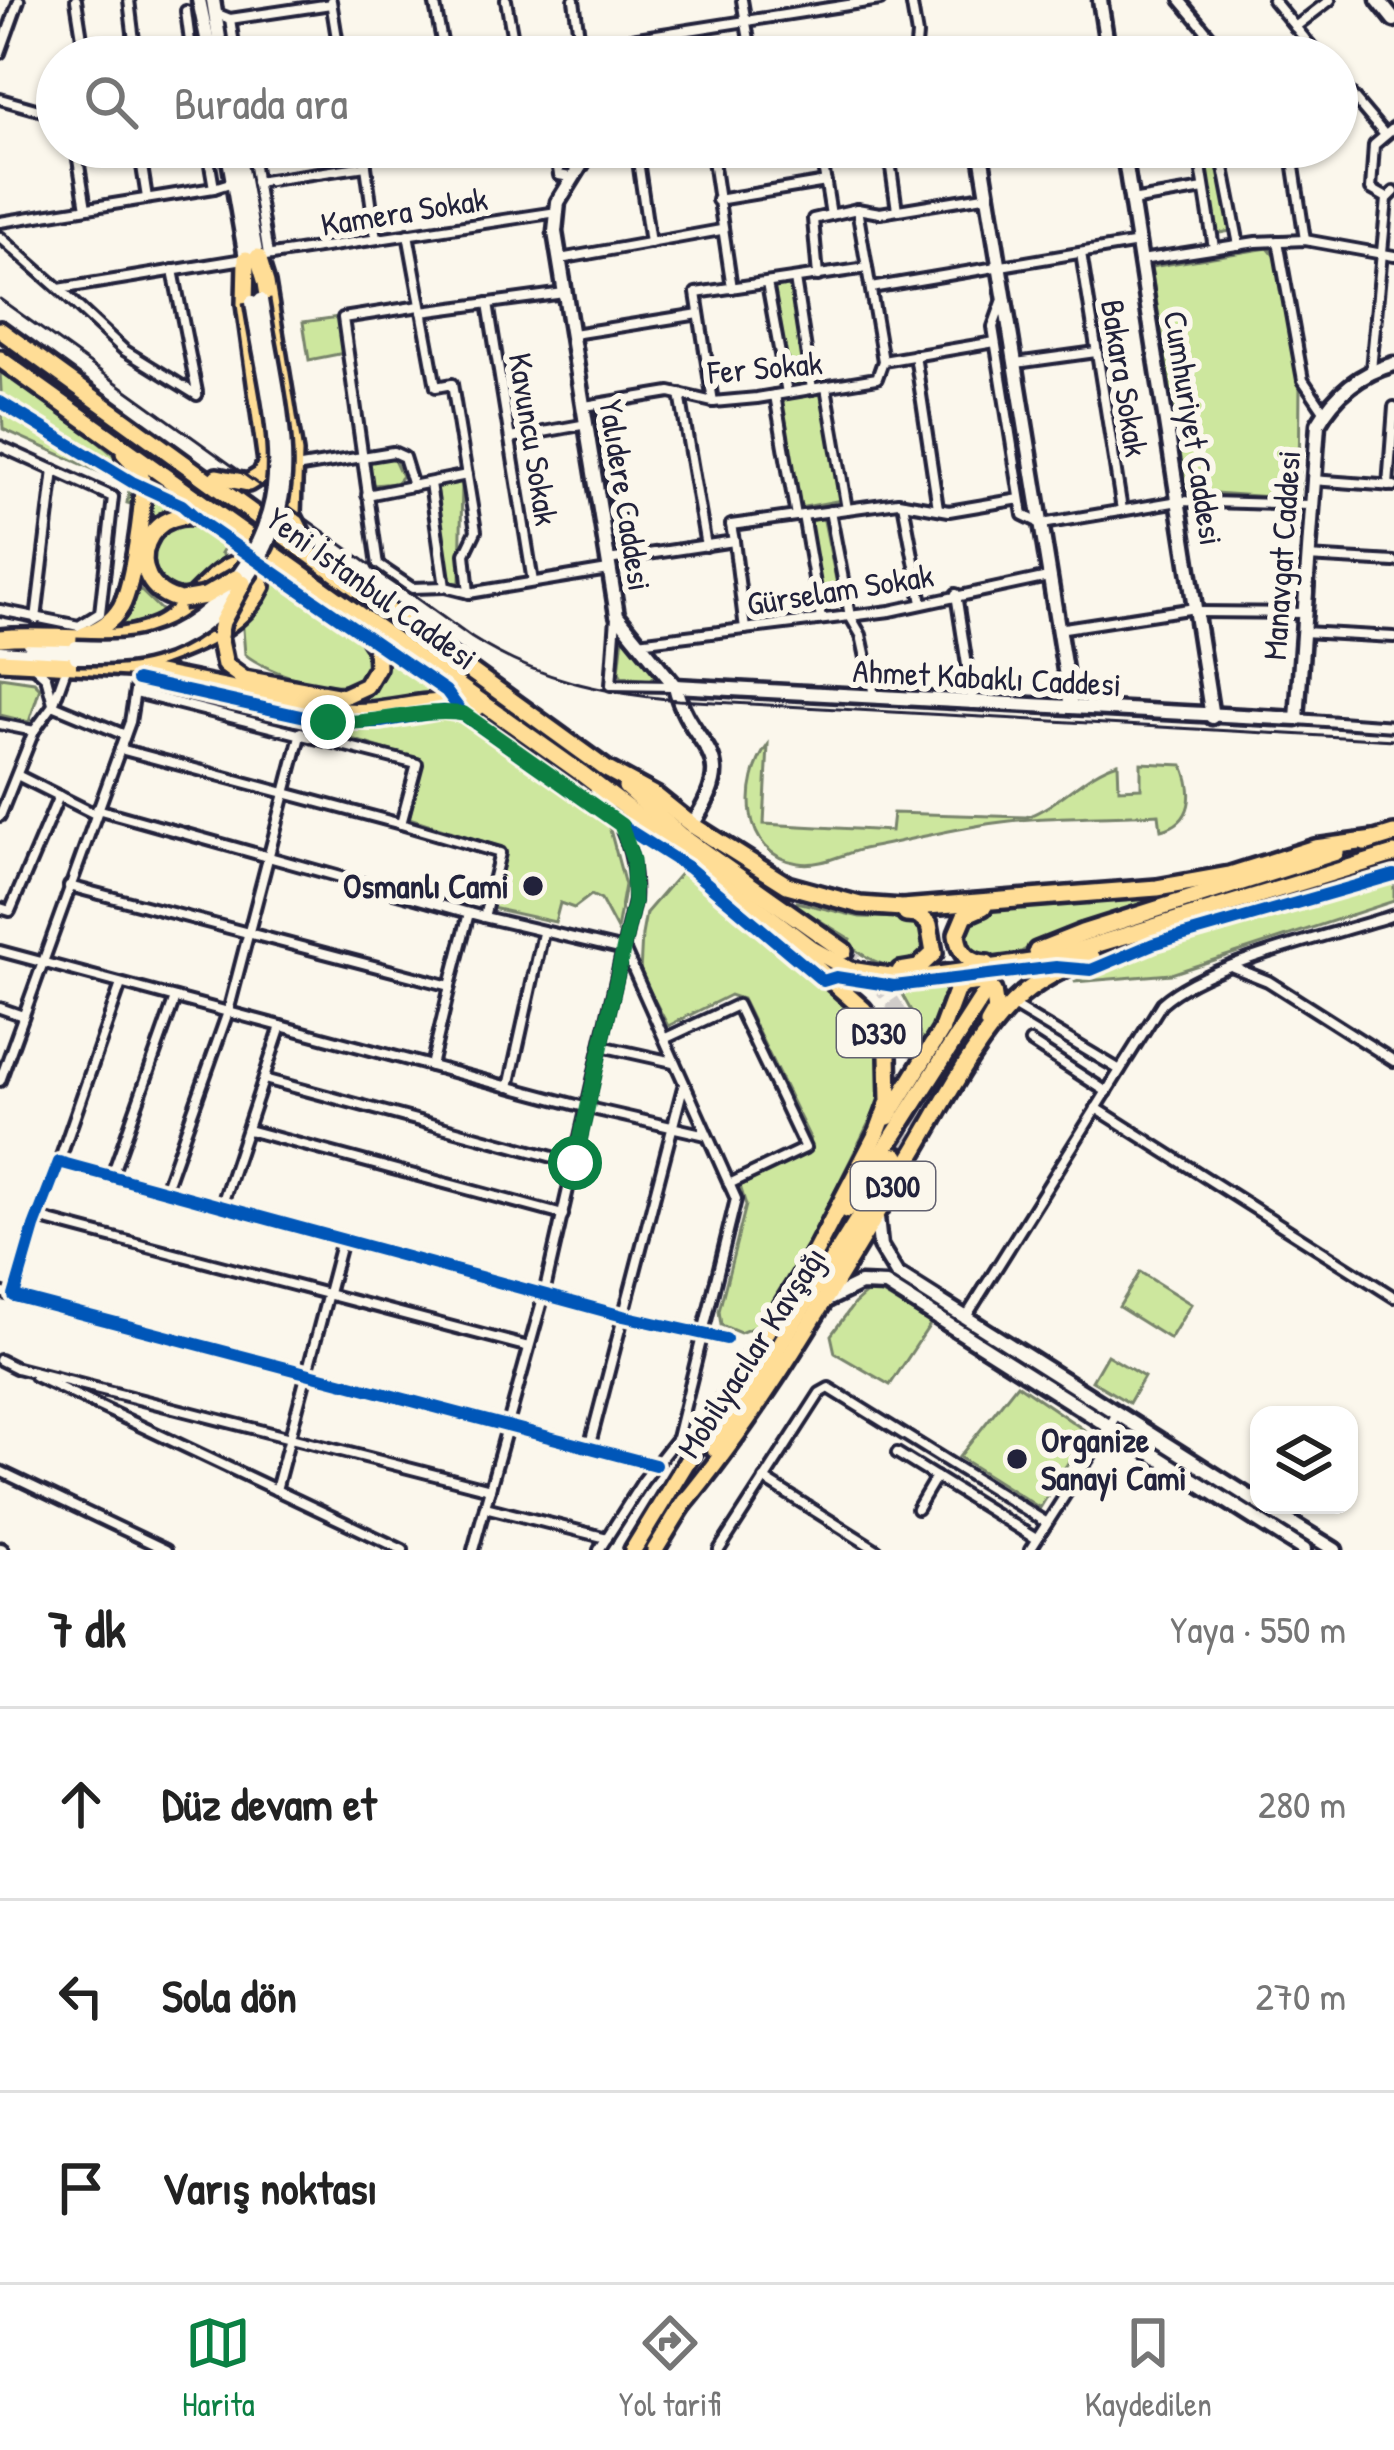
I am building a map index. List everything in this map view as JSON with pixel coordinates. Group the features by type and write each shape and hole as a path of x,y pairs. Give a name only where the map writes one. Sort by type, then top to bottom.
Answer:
{"highway":[{"path":"190,466 242,484 257,479 266,466 268,450 245,304 257,257"},
{"path":"257,257 269,299 295,467 293,521 326,564"},
{"name":"Yeni İstanbul Caddesi","path":"0,330 607,769"},
{"name":"Yeni İstanbul Caddesi","path":"0,359 581,773 706,871"},
{"path":"72,652 110,621 129,585 143,487 139,471 112,436"},
{"path":"266,466 277,476 295,467"},
{"path":"240,580 205,596 181,600 159,591 145,568 147,543 162,522 179,514 197,514 253,539"},
{"path":"0,657 31,664 161,624 231,563 245,562 258,574 262,586 256,598 213,633 177,654 129,668"},
{"path":"240,580 219,636 225,665 244,679 326,697 351,695 371,680 378,660 371,637 346,607"},
{"path":"0,639 335,710 374,712 450,701 497,716"},
{"path":"607,769 656,796 692,825 787,885 882,913 918,915 928,924 934,953 918,968 867,973"},
{"path":"607,769 681,836 844,951"},
{"path":"1033,898 978,908 965,915 957,934 962,954 972,962 1033,957 1082,933 1394,834"},
{"path":"860,904 902,908 1197,883 1315,848 1374,840"},
{"name":"D300","path":"1160,928 1394,854"},
{"path":"706,871 812,949 850,970 909,979 1160,928"},
{"name":"Mobilyacılar Kavşağı","path":"706,871 863,1010 879,1031 888,1055 889,1101 815,1252"},
{"name":"Mobilyacılar Kavşağı","path":"681,1507 716,1466 978,1049 1011,1005 1065,968 1160,928"},
{"path":"861,1161 941,1031 956,992 973,982 987,986 996,999 996,1010 978,1049"},
{"name":"Mobilyacılar Kavşağı","path":"815,1252 983,996"},
{"name":"Mobilyacılar Kavşağı","path":"681,1507 897,1156"},
{"name":"D330","path":"633,1550 815,1252"},
{"path":"656,1550 681,1507"}],"street":[{"path":"0,53 19,0"},
{"path":"76,0 82,36"},
{"path":"129,0 134,36"},
{"path":"200,0 207,36"},
{"path":"434,0 441,36"},
{"path":"506,0 512,36"},
{"path":"574,0 579,36"},
{"path":"742,0 748,36"},
{"path":"663,36 880,0"},
{"path":"911,0 917,36"},
{"path":"1100,0 1106,36"},
{"path":"1180,0 1210,36"},
{"path":"1273,0 1302,36"},
{"path":"1295,27 1330,0"},
{"path":"1378,0 1394,20"},
{"path":"230,19 331,2 337,36"},
{"path":"214,6 230,19 233,36"},
{"path":"214,6 219,36"},
{"path":"186,11 189,36"},
{"path":"0,99 36,109"},
{"path":"1358,103 1385,136"},
{"path":"1371,370 1390,196 1371,189 1373,145 1394,128"},
{"path":"79,168 86,208"},
{"path":"142,168 147,198"},
{"path":"211,168 214,188"},
{"path":"231,168 257,257"},
{"path":"242,168 257,257"},
{"path":"0,657 137,645 164,636 240,580 262,532 275,476 257,301 254,168"},
{"path":"256,182 352,168"},
{"path":"366,168 376,239"},
{"path":"558,168 559,175 571,177"},
{"name":"Yalıdere Caddesi","path":"577,168 558,202 555,232 616,615 675,686 678,700 710,749 712,791 692,825"},
{"path":"639,168 650,243"},
{"path":"714,168 732,288"},
{"path":"824,168 831,215"},
{"path":"891,168 897,210"},
{"path":"984,168 1071,707"},
{"name":"Cumhuriyet Caddesi","path":"1126,168 1212,717"},
{"path":"1201,168 1214,248"},
{"path":"1224,168 1238,245"},
{"path":"1294,168 1305,240"},
{"path":"0,221 233,182"},
{"path":"717,200 826,182"},
{"path":"1131,201 1204,189"},
{"path":"818,276 813,219 857,209 880,213 990,195"},
{"path":"857,209 883,361 995,341"},
{"name":"Kamera Sokak","path":"59,289 557,212"},
{"path":"560,259 721,230"},
{"path":"408,234 436,387 452,384 476,531 465,554 469,593"},
{"path":"0,237 124,350 197,394 173,270"},
{"path":"1140,260 1305,240 1394,256"},
{"path":"1278,241 1303,380 1324,412"},
{"path":"871,288 1138,243"},
{"name":"Bakara Sokak","path":"1081,253 1122,510"},
{"path":"713,402 696,293 867,268"},
{"path":"795,279 812,389"},
{"path":"767,283 787,393"},
{"path":"566,292 343,318 378,565 412,588 445,587 469,593 626,558 734,541"},
{"path":"1005,293 993,327 1022,515 1042,524 1179,501 1310,505"},
{"name":"Kavuncu Sokak","path":"488,303 533,582"},
{"path":"573,334 699,314"},
{"path":"1016,364 1096,352"},
{"path":"915,356 938,509"},
{"name":"Fer Sokak","path":"585,406 670,392 713,402 775,395 878,378 883,361"},
{"name":"Manavgat Caddesi","path":"1297,719 1318,424 1330,401 1371,370 1394,364"},
{"path":"826,387 847,509"},
{"path":"680,394 706,546"},
{"path":"775,395 821,619"},
{"path":"601,404 626,558"},
{"path":"1311,480 1391,486 1394,407"},
{"path":"510,438 588,424"},
{"path":"0,446 113,496 100,613 79,626 0,610"},
{"path":"295,467 393,452 404,457 413,486"},
{"path":"36,619 54,470"},
{"path":"367,495 467,475"},
{"path":"430,483 445,587"},
{"path":"745,629 731,525 903,503 949,511 1020,499"},
{"path":"903,503 922,603"},
{"path":"830,511 850,616 861,635 875,698"},
{"path":"1307,557 1394,562"},
{"name":"Gürselam Sokak","path":"638,642 850,616 1050,577"},
{"path":"956,595 973,704"},
{"path":"1058,629 1195,610 1304,613"},
{"path":"616,615 611,685 675,686"},
{"path":"1303,632 1394,638"},
{"path":"0,816 34,731 53,705 72,652"},
{"path":"31,664 46,677 53,705"},
{"path":"0,1081 125,734 137,678 129,668"},
{"name":"Ahmet Kabaklı Caddesi","path":"675,686 1297,719"},
{"path":"136,693 417,764 401,824"},
{"path":"53,705 125,734"},
{"path":"1297,719 1394,726"},
{"path":"0,724 34,731"},
{"path":"164,1192 228,1012 302,733"},
{"path":"120,749 500,853 484,917"},
{"path":"473,1550 544,1294 634,902 633,860 616,816 581,773"},
{"path":"17,775 96,812 543,933 624,950"},
{"path":"0,908 10,911 59,796"},
{"path":"69,886 450,986"},
{"path":"431,1066 469,913"},
{"path":"966,1317 1162,1003 1183,985 1231,966 1394,915"},
{"path":"509,1087 543,933"},
{"path":"599,1550 677,1438 736,1199 624,950"},
{"path":"0,951 588,1108 706,1135"},
{"path":"1231,966 1268,981 1394,1061"},
{"path":"14,1296 121,984"},
{"path":"111,1178 175,998"},
{"path":"1011,1005 1120,1070"},
{"path":"665,1038 737,1006 805,1148 729,1184"},
{"path":"0,1008 23,1016"},
{"path":"221,1208 281,1026"},
{"path":"1030,1042 1107,1092"},
{"path":"601,1046 673,1062"},
{"path":"264,1079 575,1163"},
{"path":"589,1448 683,1086"},
{"path":"1096,1108 1394,1297"},
{"path":"248,1130 563,1215"},
{"path":"59,1162 623,1316 726,1339"},
{"path":"877,1212 880,1246 897,1274 1250,1497"},
{"path":"38,1218 530,1347"},
{"path":"276,1490 342,1240"},
{"path":"821,1304 860,1284 886,1285 1304,1550"},
{"path":"0,1292 655,1465"},
{"path":"0,1360 403,1550"},
{"path":"17,1368 490,1489"},
{"path":"719,1550 820,1393 829,1388 1047,1523"},
{"path":"1030,1550 1117,1414"},
{"path":"897,1453 1036,1539"},
{"path":"0,1471 166,1550"},
{"path":"917,1509 936,1477"},
{"path":"764,1479 877,1550"},
{"path":"485,1507 607,1538"},
{"path":"1277,1514 1334,1550"}],"green space":[{"path":"1205,168 1219,168 1230,231 1215,234"},
{"path":"1268,248 1277,259 1300,382 1299,499 1186,491 1151,267"},
{"path":"792,285 807,385 789,389 774,288"},
{"path":"339,317 344,353 309,360 303,322"},
{"path":"0,370 62,412 121,461 132,478 131,504 127,503 126,484 3,429"},
{"path":"823,391 842,500 799,508 781,398"},
{"path":"393,457 402,476 396,483 373,485 369,461"},
{"path":"148,476 184,502 185,508 166,513 146,530"},
{"path":"462,482 460,582 450,584 437,487"},
{"path":"823,516 841,604 826,607 808,519"},
{"path":"194,520 227,543 221,553 225,556 184,595 175,594 155,579 149,554 164,527"},
{"path":"266,570 361,637 370,663 358,681 326,685 307,681 270,669 245,654 242,617"},
{"path":"136,586 162,611 179,607 139,627 109,631"},
{"path":"623,636 656,673 651,680 622,677"},
{"path":"383,650 440,696 383,706 349,704 373,688"},
{"path":"0,677 34,682 40,688 29,722 0,715"},
{"path":"441,717 463,723 609,826 625,885 617,930 601,900 591,895 574,908 560,903 555,922 492,908 504,848 409,818 423,761 329,732"},
{"path":"768,745 764,824 891,831 893,813 1026,817 1118,763 1119,789 1141,788 1141,763 1183,765 1190,796 1180,821 1161,830 1159,814 1021,820 798,863 765,846 751,814 753,777"},
{"path":"1394,865 1394,901 1171,974 1074,982 1127,957"},
{"path":"683,870 838,998 868,1030 881,1056 880,1100 817,1228 764,1318 740,1333 721,1325 719,1311 746,1205 740,1186 805,1154 810,1138 742,999 730,995 668,1026 640,973 646,913"},
{"path":"1206,888 1052,935 1008,959 980,957 966,949 964,927 981,912"},
{"path":"797,902 860,917 912,918 924,926 930,949 911,965 879,963 848,945 850,939 796,906"},
{"path":"951,985 924,1050 915,1018 900,991"},
{"path":"1140,1272 1191,1304 1170,1339 1119,1307"},
{"path":"872,1288 931,1323 890,1385 835,1353 831,1335"},
{"path":"1107,1355 1144,1377 1129,1403 1092,1381"},
{"path":"1017,1384 1087,1432 1040,1508 959,1457"}],"tunnel":[{"path":"844,951 887,994 912,1043 917,1098 897,1156"}],"tram line":[{"path":"0,299 472,638 546,674 597,688 678,700 1394,740"}],"cycle path":[{"path":"0,402 132,482 182,505 446,691 463,714 689,868 823,981 836,977 894,986 1056,967 1091,970 1153,944 1394,875"},
{"path":"137,680 328,722 381,722 443,711 463,714"},
{"path":"655,1465 14,1296 59,1162 623,1316 726,1339"}],"place":[{"name":"Osmanlı Cami","path":"533,886"},
{"name":"Organize Sanayi Cami","path":"1017,1459"}],"route":[{"path":"328,722 381,722 442,711 464,714 621,825 633,860 634,902 575,1163"}]}
